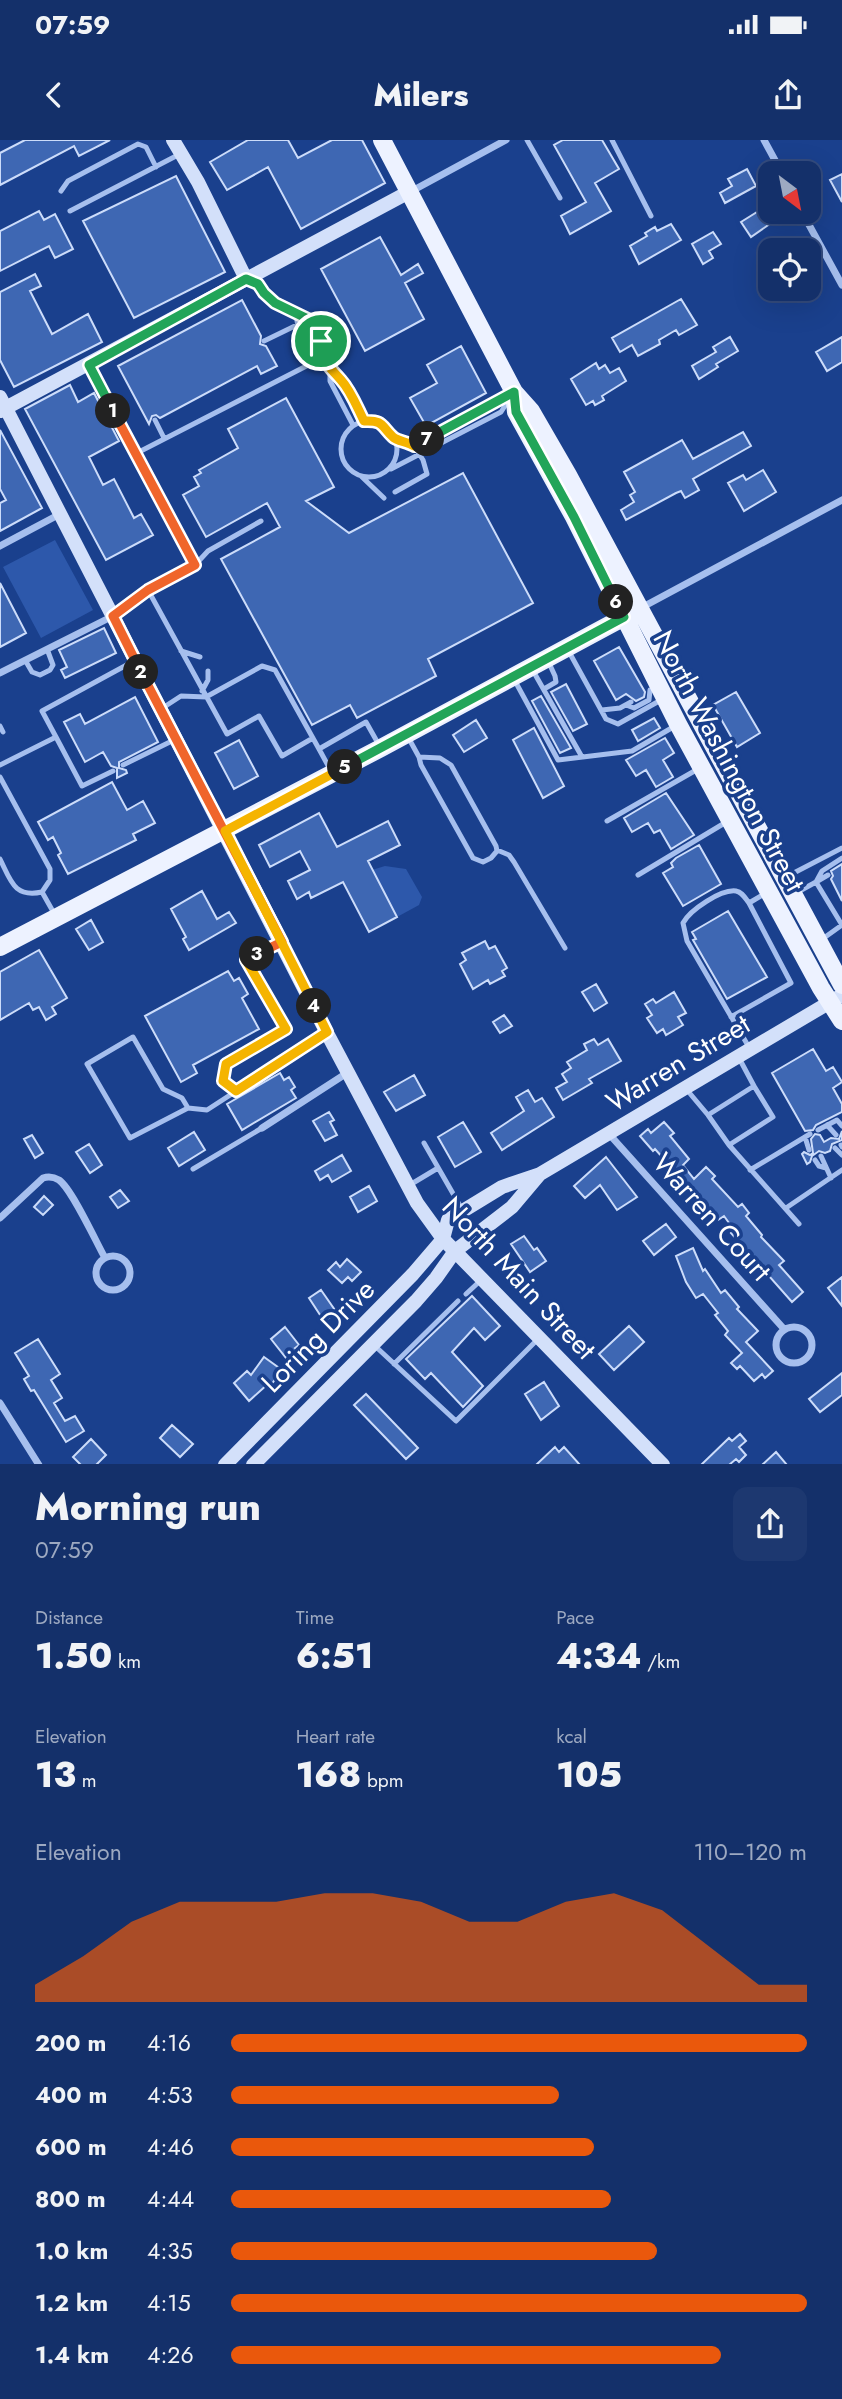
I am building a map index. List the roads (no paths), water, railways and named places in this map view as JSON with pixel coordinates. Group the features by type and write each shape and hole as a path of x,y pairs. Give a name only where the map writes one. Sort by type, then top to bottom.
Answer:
{"main road":[{"name":"North Washington Street","path":"382,140 514,392 531,411 568,475 631,613 784,878 842,985"},
{"name":"North Washington Street","path":"631,613 655,692 678,724 769,891 836,999 842,1021"},
{"path":"1,945 225,831 631,613"}],"street":[{"path":"173,140 246,279"},
{"path":"2,405 89,365 496,142 506,140"},
{"path":"764,140 775,161"},
{"path":"809,224 842,285"},
{"name":"North Main Street","path":"2,405 408,1186 443,1239 662,1464"},
{"path":"631,613 842,500"},
{"path":"0,546 60,514"},
{"path":"0,673 113,616"},
{"name":"Warren Street","path":"443,1239 448,1220 502,1187 540,1174 836,999"},
{"path":"262,1128 348,1073"},
{"name":"Warren Court","path":"608,1133 784,1329"},
{"name":"Warren Street","path":"455,1251 512,1207 540,1174"},
{"path":"0,1218 43,1178 48,1176 57,1179 68,1191 105,1258"},
{"name":"Loring Drive","path":"226,1464 443,1239"},
{"name":"Loring Drive","path":"254,1464 436,1279 455,1251"},
{"path":"117,1256 128,1265 129,1279 121,1289 107,1289 97,1279 98,1265 105,1258 117,1256"},
{"name":"Warren Court","path":"796,1327 809,1335 812,1349 803,1361 793,1364 779,1357 776,1342 784,1329 796,1327"},
{"path":"0,1403 38,1464"}],"lane":[{"path":"527,140 560,198"},
{"path":"612,140 652,216"},
{"path":"61,191 68,180 138,144 146,147 156,167"},
{"path":"70,211 181,154"},
{"path":"246,279 258,284 275,303 310,320 321,341 322,358"},
{"path":"296,315 297,325 311,349 341,380 364,421"},
{"path":"264,341 297,325"},
{"path":"135,454 322,358"},
{"path":"89,365 195,565"},
{"path":"330,371 330,382 353,425"},
{"path":"414,446 514,392"},
{"path":"362,477 379,476 501,412 514,392"},
{"path":"155,420 164,438"},
{"path":"384,498 348,466 343,455 341,442 353,425 364,421 378,422 387,427 394,438 396,449 390,470"},
{"path":"394,438 414,446 427,474 395,492"},
{"path":"113,616 148,590 195,565 208,551 261,521"},
{"path":"148,590 227,734 259,716 282,756 313,738"},
{"path":"566,648 606,719 618,724 655,692"},
{"path":"26,660 32,672 40,675 50,670 53,665 47,649"},
{"path":"181,651 200,657"},
{"path":"113,771 82,786 42,711 135,660"},
{"path":"539,663 555,676 556,682 544,689"},
{"path":"539,663 544,689 582,757"},
{"path":"161,709 181,696 204,694 262,666 275,670 333,774"},
{"path":"204,694 208,671"},
{"path":"513,676 558,760 632,751 678,724"},
{"path":"602,710 628,703 634,708 649,700 655,692"},
{"path":"319,749 366,722 381,748"},
{"path":"406,734 473,858 483,862 495,855 497,849"},
{"path":"0,765 56,737"},
{"path":"123,765 176,738"},
{"path":"419,757 440,758 451,765 497,849 509,855 514,862 565,948"},
{"path":"607,821 701,767"},
{"path":"0,777 50,869 50,880 42,892 29,895 18,890 0,859"},
{"path":"638,875 730,820"},
{"path":"784,878 842,848"},
{"path":"816,882 822,871 842,858"},
{"path":"793,895 828,876"},
{"path":"816,882 842,925 818,942"},
{"path":"729,1145 773,1117 754,1086 731,1017 687,942 683,923 695,907 727,892 736,891 749,903 792,983 731,1017"},
{"path":"749,903 769,891"},
{"path":"42,892 56,918"},
{"path":"236,1091 223,1081 226,1064 286,1029 246,960 282,942"},
{"path":"188,1108 182,1098 163,1089 133,1037 87,1064 130,1138 188,1108 207,1110 327,1032"},
{"path":"708,1115 754,1086"},
{"path":"686,1087 729,1145 799,1224"},
{"path":"818,1130 831,1132 836,1120 842,1126"},
{"path":"193,1169 262,1128"},
{"path":"750,1170 807,1136 809,1147 816,1146"},
{"path":"424,1143 463,1211"},
{"path":"839,1146 842,1155"},
{"path":"818,1158 831,1178"},
{"path":"408,1186 438,1168"},
{"path":"786,1208 842,1170"},
{"path":"466,1294 482,1279"},
{"path":"394,1364 458,1301"},
{"path":"372,1344 456,1421 539,1338"}]}
